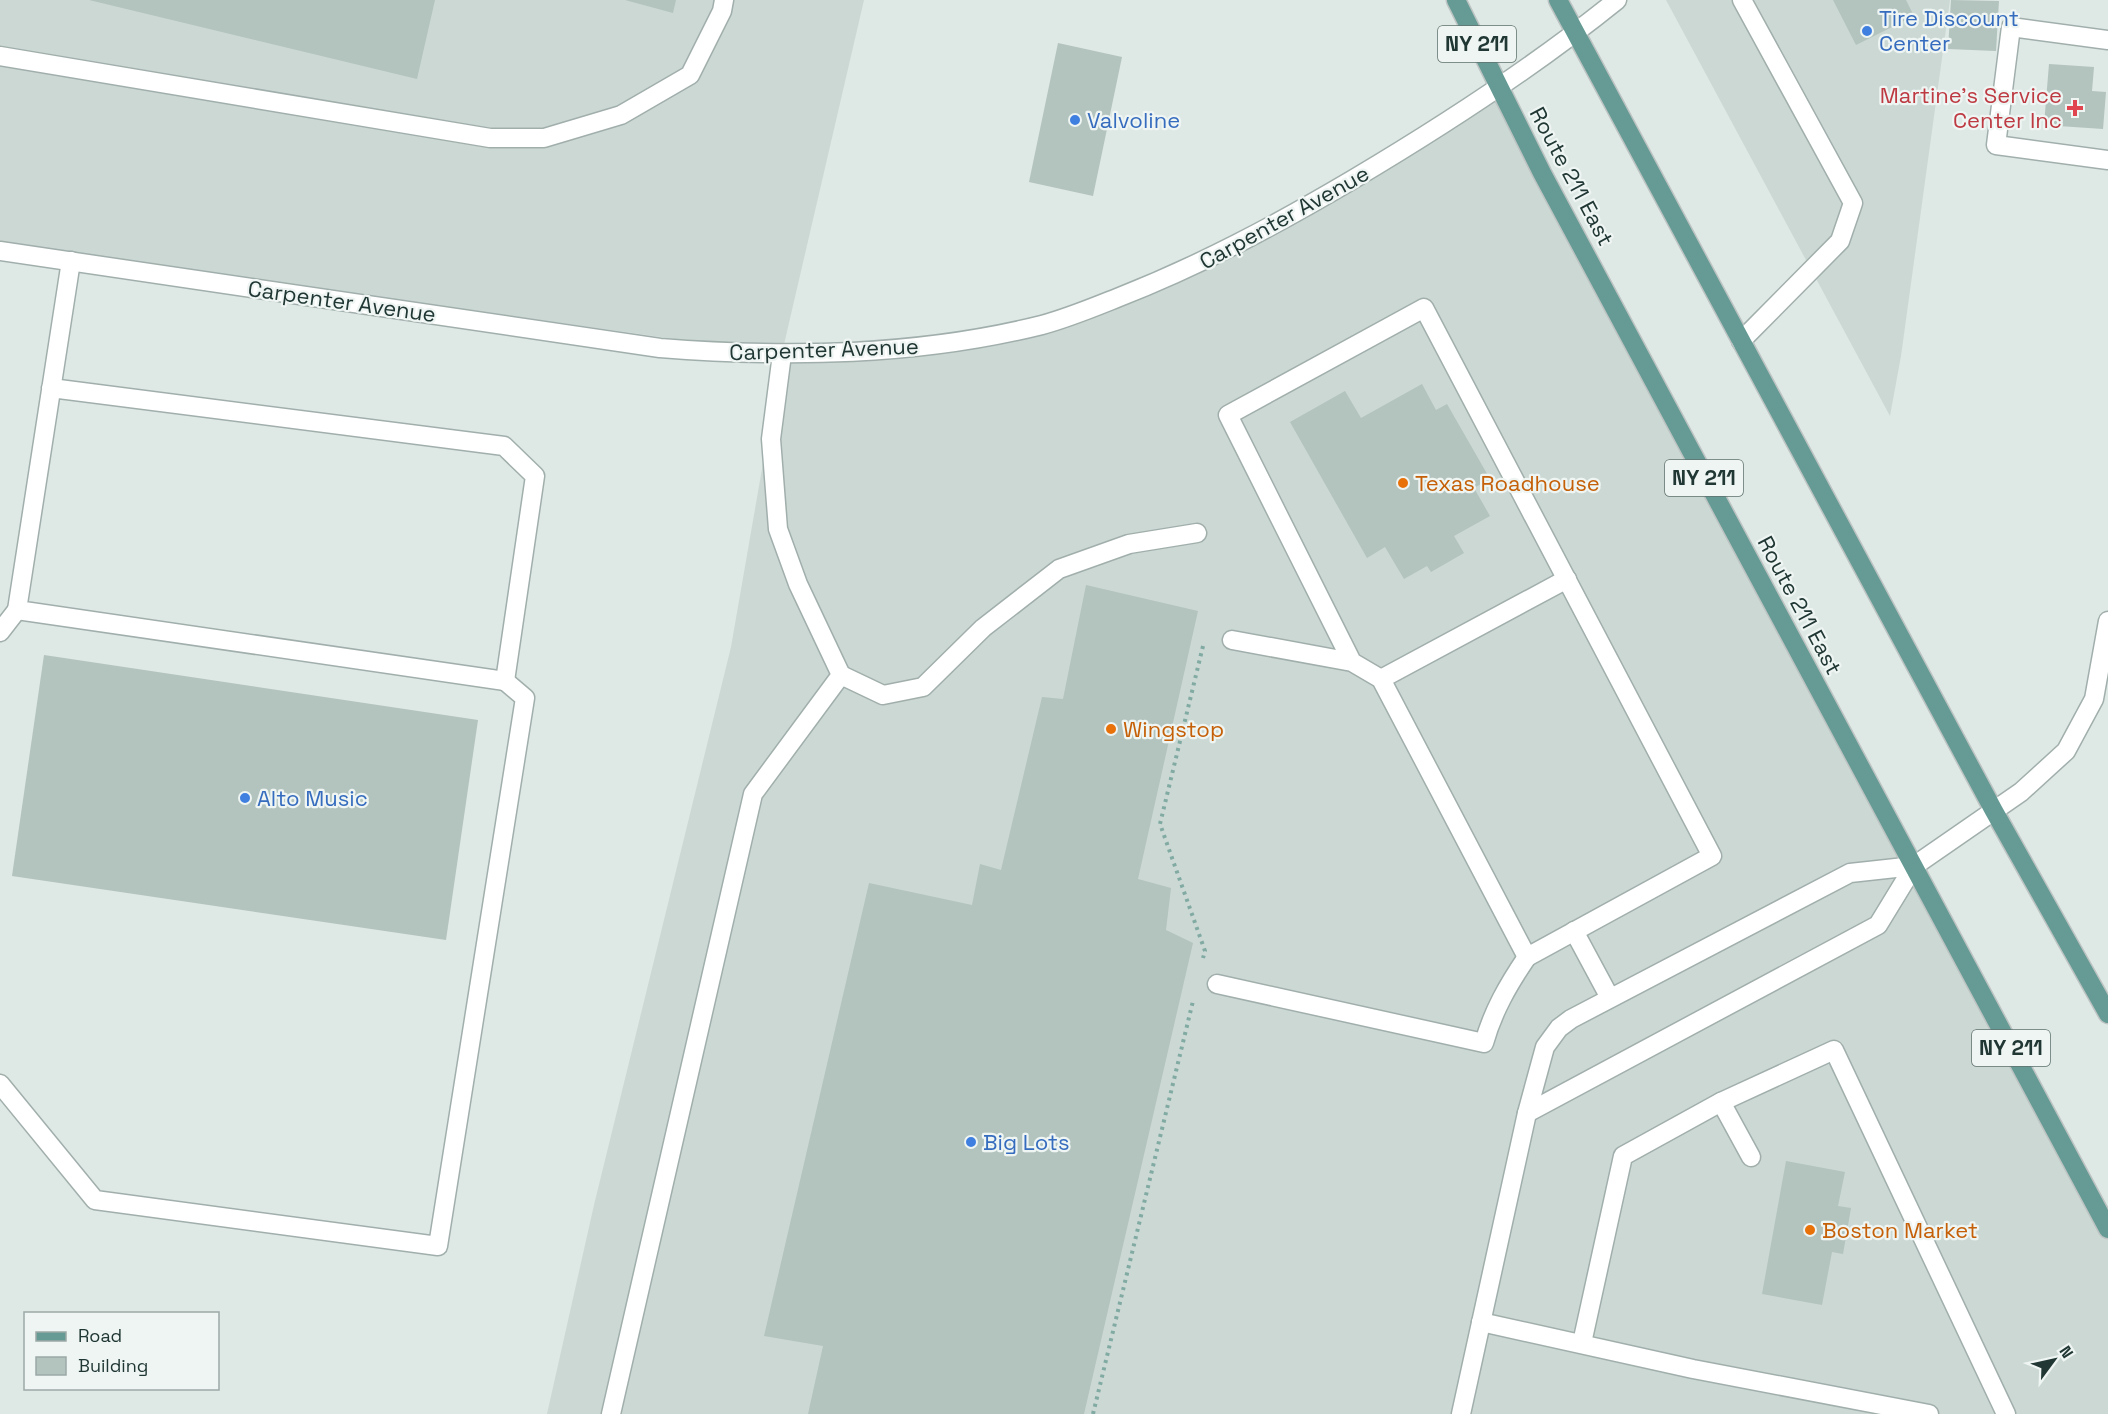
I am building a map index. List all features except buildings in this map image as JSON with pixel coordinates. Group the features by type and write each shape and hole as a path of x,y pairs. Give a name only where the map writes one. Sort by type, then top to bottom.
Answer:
{"main road":[{"name":"Route 211 East","path":"1456,0 1498,87 1854,759 1914,866 2108,1229"},
{"path":"1558,0 1994,811 2108,1014"}],"street":[{"path":"0,56 490,138 544,138 621,115 690,75 722,11 724,0"},
{"name":"Carpenter Avenue","path":"0,251 649,346 723,353 782,354 901,349 949,343 1020,330 1081,313 1210,260 1297,213 1498,87 1576,33 1617,0"},
{"path":"1741,341 1840,241 1853,203 1742,0"},
{"path":"2108,40 2011,27 1995,145 2108,160"},
{"path":"0,632 17,610 71,261"},
{"path":"1217,984 1484,1044 1491,1017 1527,957 1712,856 1424,308 1228,415 1352,662"},
{"path":"782,354 771,439 778,529 798,584 841,675 883,695 923,687 983,628 1059,569 1129,544 1197,533"},
{"path":"51,388 504,446 535,476 505,681"},
{"path":"1381,679 1567,579"},
{"path":"0,1084 95,1200 438,1246 525,698 505,681 17,610"},
{"path":"1527,1113 1878,925 1914,866 2040,777 2071,743 2094,699 2106,651 2108,621"},
{"path":"1232,640 1352,662 1381,679 1527,957"},
{"path":"611,1414 753,794 841,675"},
{"path":"1461,1414 1527,1113 1545,1047 1551,1037 1571,1019 1850,873 1914,866"},
{"path":"1574,931 1610,998"},
{"path":"1582,1343 1623,1156 1721,1102 1834,1050 2006,1414"},
{"path":"1721,1102 1751,1157"},
{"path":"1481,1322 1693,1369 1929,1414"}],"path":[{"path":"1202,963 1205,951 1160,824 1204,642"},
{"path":"1093,1414 1194,997"}],"shaded area":[{"path":"0,0 864,0 782,353 997,335 1210,260 1498,87 2108,1228 2108,1414 547,1414 594,1205 731,647 782,354 0,244"},
{"path":"1666,0 1950,0 1901,356 1890,416"}],"place":[{"name":"Tire Discount Center","path":"1867,31"},
{"name":"Martine's Service Center Inc","path":"2075,108"},
{"name":"Valvoline","path":"1075,120"},
{"name":"Texas Roadhouse","path":"1403,483"},
{"name":"Wingstop","path":"1111,729"},
{"name":"Alto Music","path":"245,798"},
{"name":"Big Lots","path":"971,1142"},
{"name":"Boston Market","path":"1810,1230"}]}
